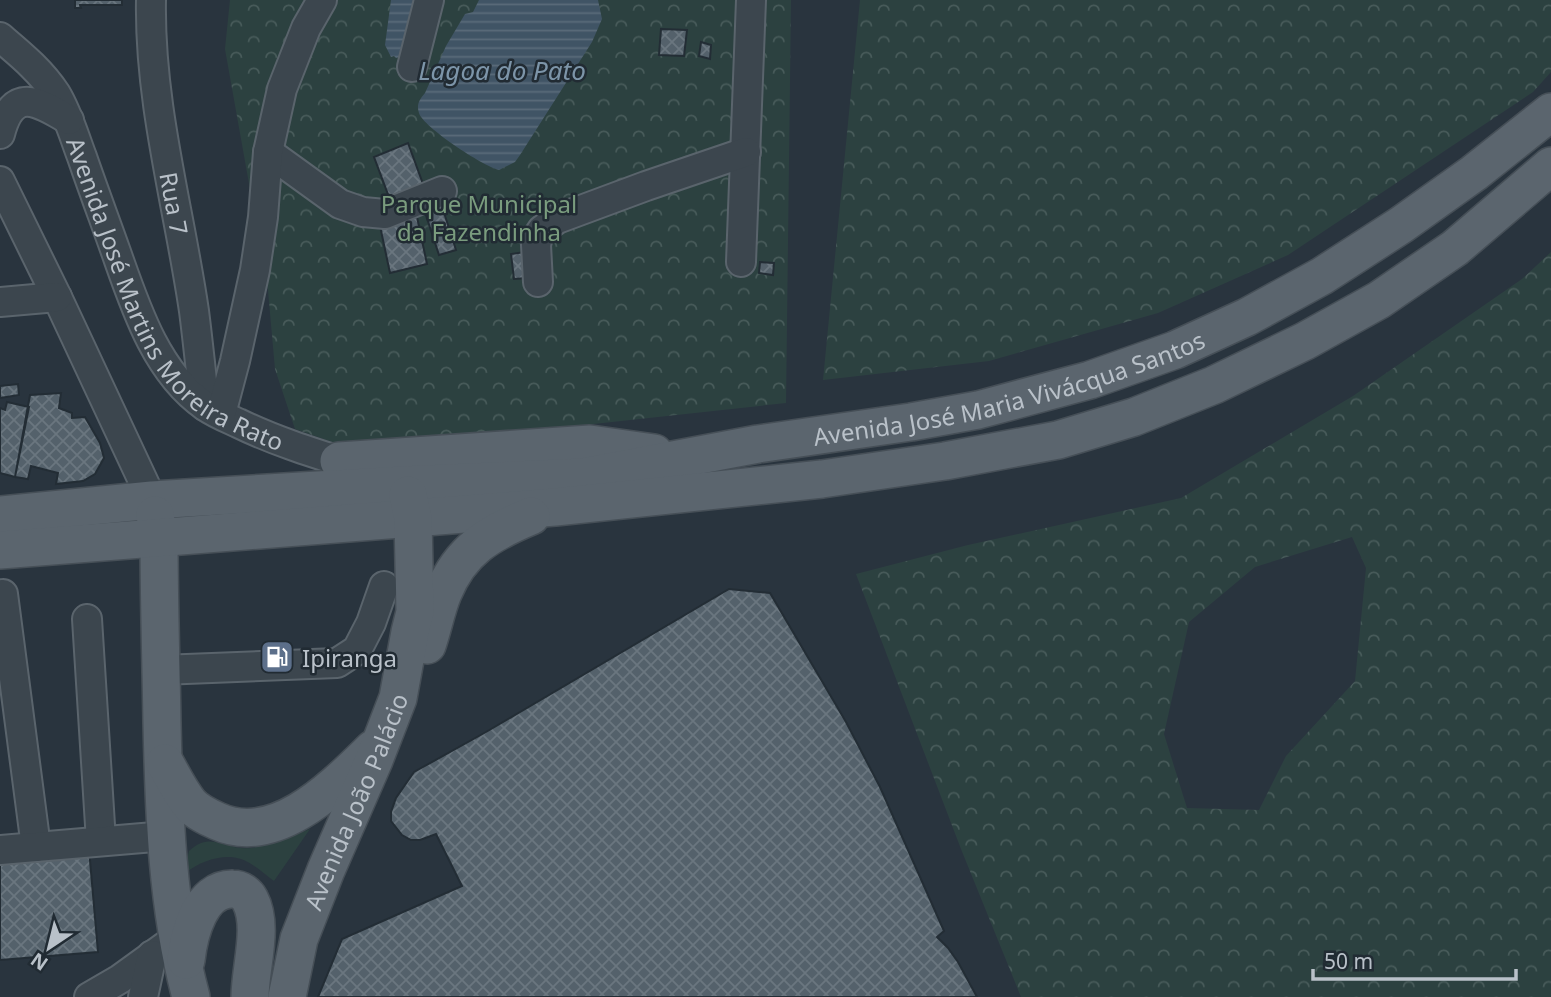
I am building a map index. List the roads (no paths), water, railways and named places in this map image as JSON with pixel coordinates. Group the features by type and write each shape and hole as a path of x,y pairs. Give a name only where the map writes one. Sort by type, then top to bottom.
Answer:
{"main road":[{"name":"Avenida José Maria Vivácqua Santos","path":"0,550 159,537 583,477 758,444 978,410 1090,380 1175,350 1247,317 1322,276 1474,173 1551,112"},
{"name":"Avenida José Maria Vivácqua Santos","path":"0,515 152,500 408,502 555,507 822,479 1058,440 1134,417 1214,385 1305,341 1379,300 1455,248 1551,166"},
{"path":"339,461 590,444 683,457"},
{"path":"152,500 159,537 163,759 171,900 165,946 188,985"},
{"name":"Avenida João Palácio","path":"287,997 299,939 398,698 415,612 408,502"},
{"path":"398,698 418,667 443,593 464,558 480,541 494,532 555,507"},
{"path":"163,759 192,806 225,825 257,828 273,824 308,806 382,740"},
{"path":"188,985 191,935 201,909 218,892 240,890 249,897 256,922 250,997"}],"street":[{"name":"Rua 7","path":"151,0 156,77 166,151 213,410"},
{"path":"213,410 236,361 255,270 263,217 268,152 282,89 306,28 322,0"},
{"path":"412,67 429,0"},
{"path":"741,262 751,0"},
{"name":"Avenida José Martins Moreira Rato","path":"0,37 42,75 56,94 69,120 127,284 146,330 170,372 190,393 213,410 268,436 368,470 408,502"},
{"path":"0,134 13,107 26,102 47,107 69,120"},
{"path":"268,152 353,210 385,214 442,191"},
{"path":"538,282 538,236 557,219 746,152"},
{"path":"0,181 152,500"},
{"path":"0,302 57,297"},
{"path":"161,670 337,663 356,650 371,623 384,586"},
{"path":"3,594 36,847"},
{"path":"87,619 101,841"},
{"path":"0,850 166,836"},
{"path":"89,997 120,979 165,946"},
{"path":"143,997 165,946"}],"water":[{"path":"391,0 428,0 404,56 396,58 391,57 385,45"},
{"name":"Lagoa do Pato","path":"479,0 598,0 602,19 592,42 520,155 515,162 499,170 454,145 431,127 418,110 419,102 446,46 465,14 473,12"}],"place":[{"name":"Ipiranga","path":"277,657"}],"park label":[{"name":"Parque Municipal da Fazendinha","path":"479,217"}]}
